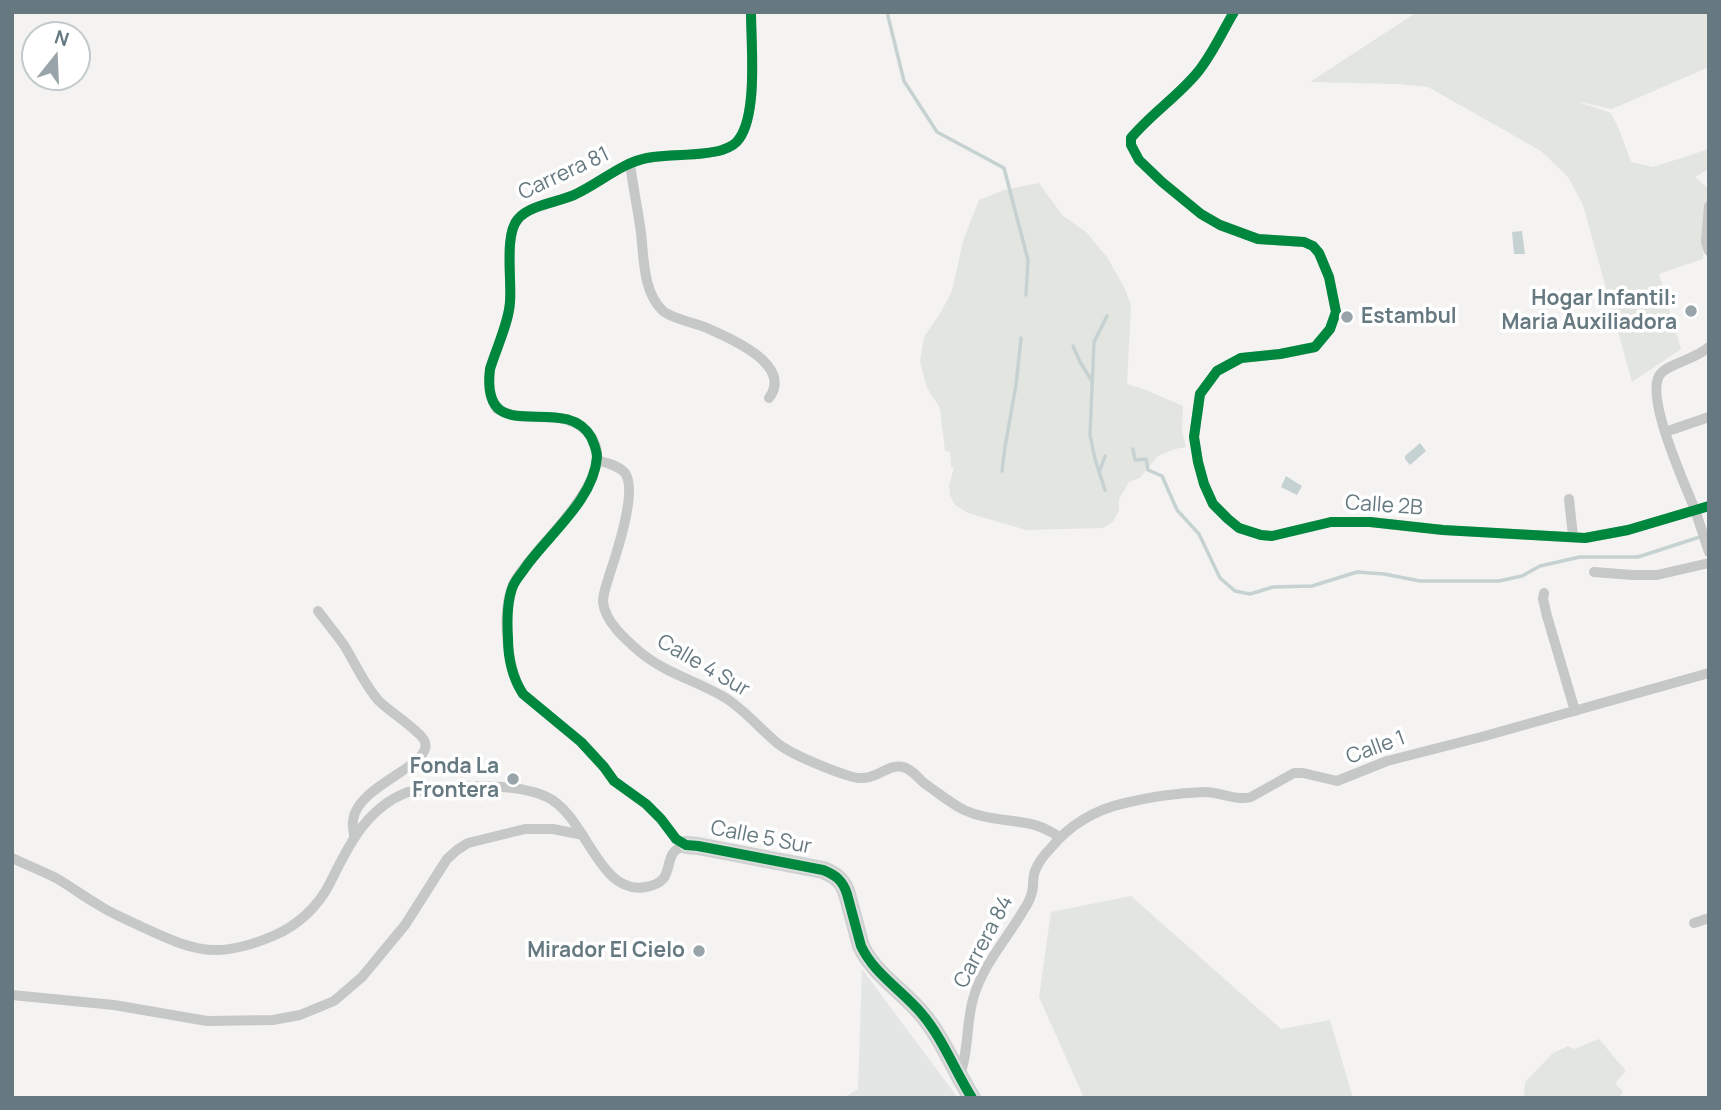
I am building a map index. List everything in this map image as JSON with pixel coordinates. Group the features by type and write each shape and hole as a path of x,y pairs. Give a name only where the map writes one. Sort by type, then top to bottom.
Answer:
{"street":[{"name":"Carrera 81","path":"597,460 596,450 588,432 574,422 557,417 516,416 498,409 492,398 490,369 510,305 509,241 514,224 518,217 529,211 566,199 629,164 648,158 724,150 740,139 751,102 751,12"},
{"name":"Calle 2B","path":"1234,12 1198,72 1136,132 1131,138 1131,145 1139,160 1200,214 1258,240 1304,242 1313,246 1329,277 1336,312 1330,329 1315,347 1241,358 1217,371 1200,394 1194,437 1198,463 1213,505 1240,528 1272,536 1331,522 1370,522 1443,530 1585,538 1607,535 1709,506"},
{"path":"629,164 643,261 653,298 663,312 744,346 766,364 774,375 776,384 769,398"},
{"path":"1709,206 1706,242 1709,251"},
{"path":"1707,548 1665,432 1657,401 1656,384 1659,374 1667,367 1696,356 1709,347"},
{"path":"1665,432 1709,417"},
{"name":"Calle 5 Sur","path":"597,460 587,490 513,586 508,610 508,648 517,684 523,694 581,742 614,781 662,819 676,839 686,845 823,870 837,877 848,894 865,954 921,1012 972,1098"},
{"name":"Calle 4 Sur","path":"597,460 620,469 630,487 621,536 604,591 606,613 616,628 648,658 724,697 746,713 783,748 825,767 864,779 903,767 965,810 993,819 1033,824 1060,837"},
{"path":"1569,499 1573,536"},
{"path":"1594,572 1657,575 1709,564"},
{"path":"1544,593 1547,615 1575,711"},
{"path":"318,611 344,645 377,699 421,736 426,746 421,758 380,785 363,801 353,819 355,836"},
{"name":"Calle 1","path":"1037,867 1067,830 1088,816 1112,806 1205,792 1232,798 1251,797 1298,773 1337,781 1387,761 1709,673"},
{"path":"12,858 55,877 99,906 171,940 194,947 225,950 245,947 287,931 319,901 355,836 385,804 397,796 416,791 478,787 520,789 549,798 568,813 610,875 621,883 634,887 646,887 663,880 671,854 686,845"},
{"path":"12,995 114,1005 207,1021 273,1020 300,1015 334,1002 362,977 405,925 447,859 457,850 468,844 525,829 583,835"},
{"name":"Carrera 84","path":"959,1077 975,993 989,964 1026,907 1037,867"},
{"path":"1694,923 1709,918"}],"shaded area":[{"path":"1417,12 1709,12 1709,67 1612,109 1575,101 1611,113 1631,162 1653,167 1709,149 1709,169 1695,177 1709,189 1703,259 1659,274 1681,349 1632,382 1583,205 1568,177 1541,151 1428,87 1310,82"},
{"path":"1039,183 1062,215 1086,232 1107,257 1124,287 1131,305 1127,384 1183,406 1182,431 1186,447 1158,456 1140,478 1129,482 1119,499 1119,510 1113,522 1103,528 1026,530 968,513 955,505 950,496 949,485 954,468 951,467 950,452 945,451 940,408 927,388 920,362 924,337 952,291 963,241 979,200 1004,190"},
{"path":"1522,231 1525,254 1514,254 1512,232"},
{"path":"1420,443 1426,451 1410,465 1405,456"},
{"path":"1286,476 1302,486 1297,495 1281,487"},
{"path":"1131,896 1281,1029 1330,1020 1353,1098 1084,1098 1039,997 1051,912"},
{"path":"862,969 958,1098 843,1098 858,1089"},
{"path":"1599,1039 1626,1071 1615,1083 1623,1092 1619,1098 1526,1098 1525,1082 1553,1053 1568,1046 1574,1049"}],"waterway":[{"path":"887,12 904,81 937,132 1004,168 1028,260 1026,295"},
{"path":"1105,490 1090,435 1094,342 1107,316"},
{"path":"1002,471 1021,338"},
{"path":"1073,346 1092,381"},
{"path":"1133,449 1135,460 1146,459 1148,470 1162,476 1177,510 1199,534 1220,578 1235,591 1250,594 1273,587 1312,586 1357,572 1420,581 1499,581 1522,576 1540,566 1580,557 1638,557 1709,534"},
{"path":"1100,470 1105,456"}],"cycle path":[{"path":"751,12 751,96 745,127 736,143 713,152 637,161 576,194 529,210 514,226 510,247 509,310 490,369 490,394 498,408 510,415 562,418 578,424 591,437 597,457 594,473 579,502 513,586 508,618 510,660 513,674 523,694 581,742 614,781 646,804 676,839 686,845 823,870 838,879 845,889 861,946 867,956 929,1024 972,1098"},
{"path":"1234,12 1202,66 1189,82 1139,129 1131,138 1131,145 1139,160 1162,182 1201,214 1220,225 1258,239 1304,242 1313,246 1319,253 1329,277 1336,312 1330,329 1315,347 1241,358 1217,371 1200,394 1194,437 1204,484 1213,504 1239,528 1261,535 1272,536 1331,522 1370,522 1443,530 1585,538 1628,530 1709,506"}],"place":[{"name":"Hogar Infantil: Maria Auxiliadora","path":"1691,311"},
{"name":"Estambul","path":"1347,317"},
{"name":"Fonda La Frontera","path":"513,779"},
{"name":"Mirador El Cielo","path":"699,951"}]}
